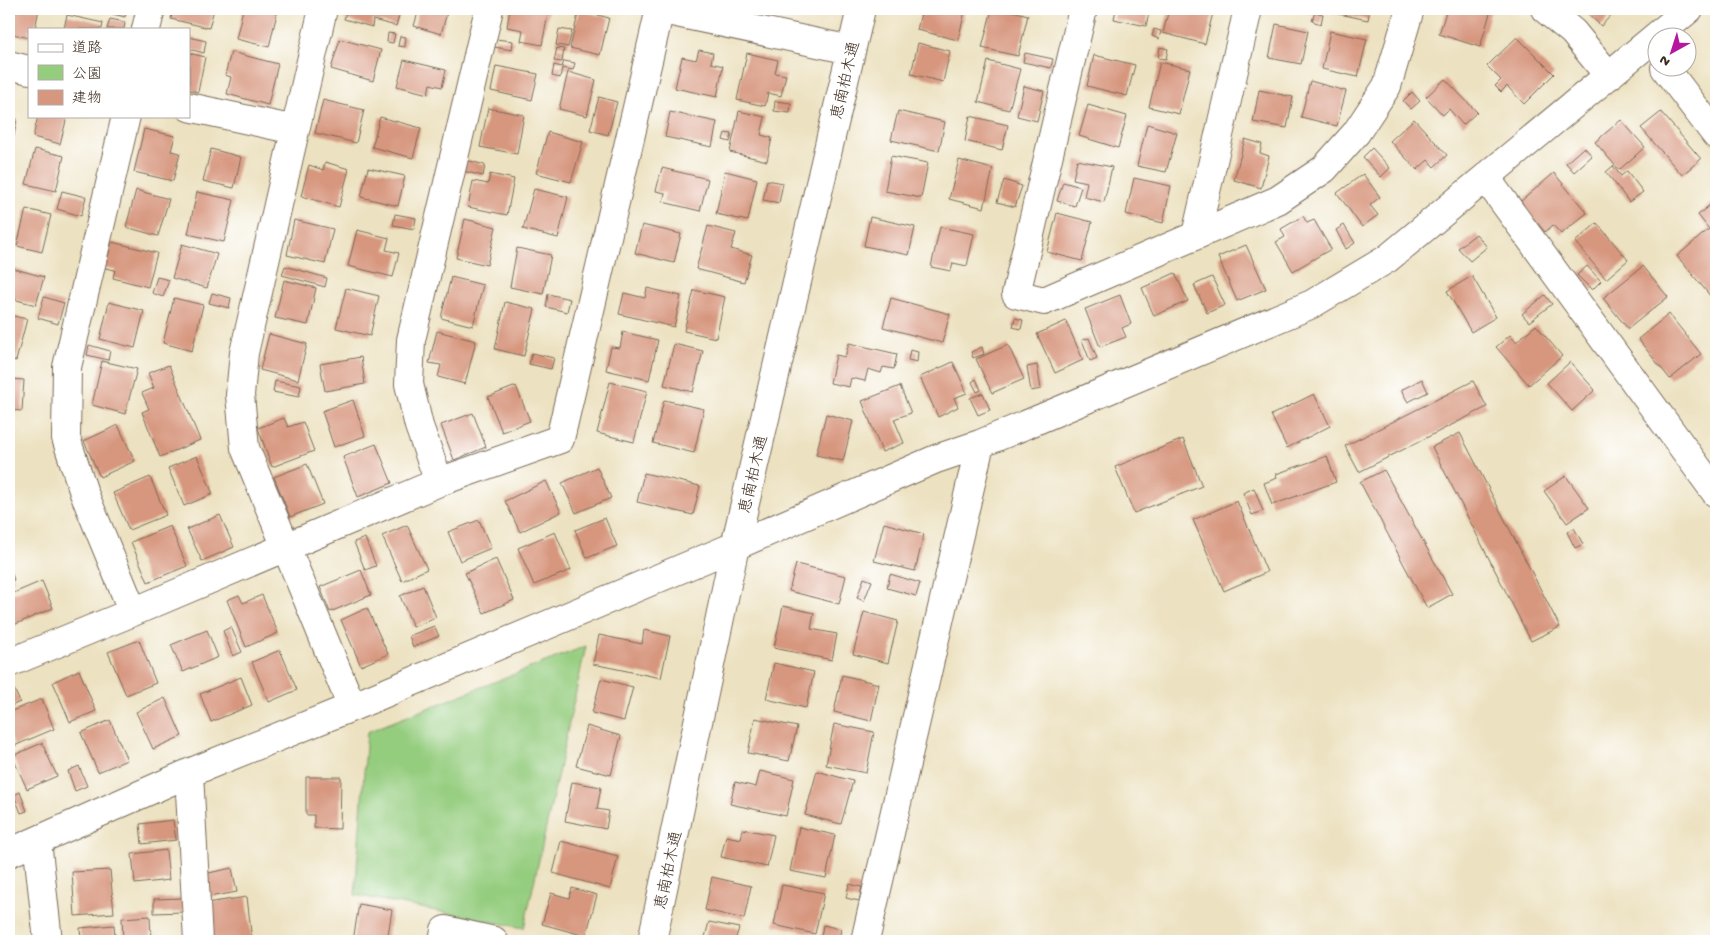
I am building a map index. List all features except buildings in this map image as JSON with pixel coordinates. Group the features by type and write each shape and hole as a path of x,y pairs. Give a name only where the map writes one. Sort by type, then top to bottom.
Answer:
{"street":[{"path":"146,28 151,9"},
{"path":"323,9 244,352 240,395 245,448 352,707"},
{"path":"439,482 419,426 409,384 411,340 489,9"},
{"path":"9,663 439,482 560,439 659,9 851,50"},
{"name":"恵南柏木通","path":"652,941 735,546 861,9"},
{"path":"1083,9 1016,294 1044,301 1278,200 1324,169 1356,133 1387,86 1410,9"},
{"path":"1196,235 1248,9"},
{"path":"1545,9 1574,32 1608,76"},
{"path":"1672,28 1689,9"},
{"path":"9,853 189,773 352,707 735,546 936,459 980,444 1312,304 1387,259 1608,76 1648,53"},
{"path":"9,65 28,70"},
{"path":"1672,78 1716,135"},
{"path":"190,107 295,130"},
{"path":"126,118 67,367 66,438 84,493 133,612"},
{"path":"1486,178 1716,493"},
{"path":"865,941 980,444"},
{"path":"189,773 198,941"},
{"path":"37,842 48,941"},
{"path":"443,941 445,930 494,941"}],"green space":[{"path":"586,646 524,928 355,895 367,732"}]}
